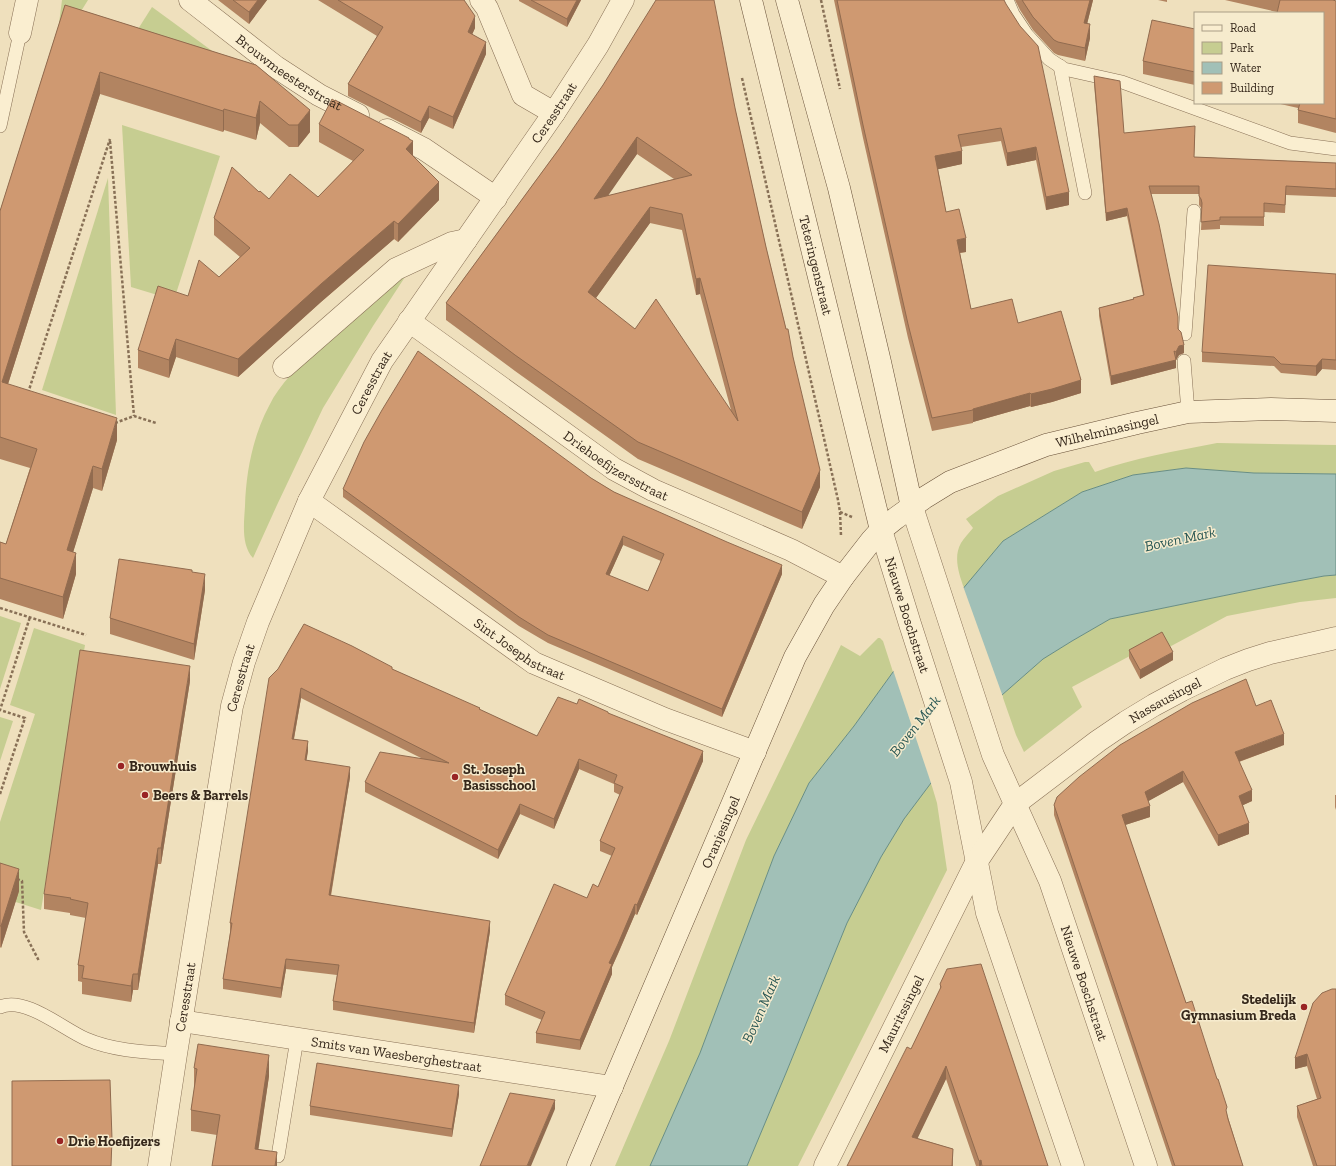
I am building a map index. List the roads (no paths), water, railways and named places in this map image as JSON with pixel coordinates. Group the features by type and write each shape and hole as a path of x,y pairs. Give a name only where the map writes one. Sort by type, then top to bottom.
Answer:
{"street":[{"path":"20,33 27,0"},
{"name":"Brouwmeesterstraat","path":"190,0 282,71 319,95 424,150 496,198"},
{"path":"481,0 487,8 523,95 554,113"},
{"name":"Ceresstraat","path":"159,1166 232,706 244,662 258,622 309,500 382,361 554,113 598,45 623,0"},
{"name":"Teteringenstraat","path":"751,0 896,518"},
{"path":"787,0 840,188 878,355 896,518"},
{"path":"284,367 396,269 452,242 466,240"},
{"name":"Driehoefijzersstraat","path":"409,321 620,473 652,490 791,550 843,577"},
{"name":"Wilhelminasingel","path":"896,518 950,482 1046,445 1188,412 1271,409 1336,411"},
{"name":"Sint Josephstraat","path":"309,500 534,663 666,719 755,752"},
{"name":"Oranjesingel","path":"578,1166 795,657 824,605 843,577 861,553 896,518"},
{"name":"Nieuwe Boschstraat","path":"896,518 940,595 993,755 1050,881 1146,1166"},
{"name":"Nieuwe Boschstraat","path":"896,518 910,624 961,782 987,913 1073,1166"},
{"name":"Nassausingel","path":"1015,804 1115,729 1175,694 1248,660 1277,651 1336,638"},
{"path":"977,861 1015,804"},
{"name":"Mauritssingel","path":"825,1166 977,861"},
{"name":"Smits van Waesberghestraat","path":"181,1021 612,1087"}],"lane":[{"path":"1007,0 1013,14 1027,35 1049,59 1060,66 1069,70 1122,82 1290,144 1336,149"},
{"path":"0,126 20,33"},
{"path":"1060,66 1085,193"},
{"path":"1185,334 1194,211"},
{"path":"1184,360 1188,412"},
{"path":"0,1007 8,1004 22,1006 85,1038 107,1046 129,1050 176,1054"},
{"path":"278,1156 297,1039"}],"water":[{"name":"Boven Mark","path":"1186,468 1254,473 1336,474 1336,575 1276,585 1110,619 1043,659 1002,695 904,819 881,857 847,923 747,1166 650,1166 700,1053 774,856 809,783 854,726 893,672 1003,541 1082,492 1133,475"}],"place":[{"name":"Brouwhuis","path":"121,766"},
{"name":"St. Joseph Basisschool","path":"455,777"},
{"name":"Beers & Barrels","path":"145,795"},
{"name":"Stedelijk Gymnasium Breda","path":"1304,1007"},
{"name":"Drie Hoefijzers","path":"60,1141"}]}
